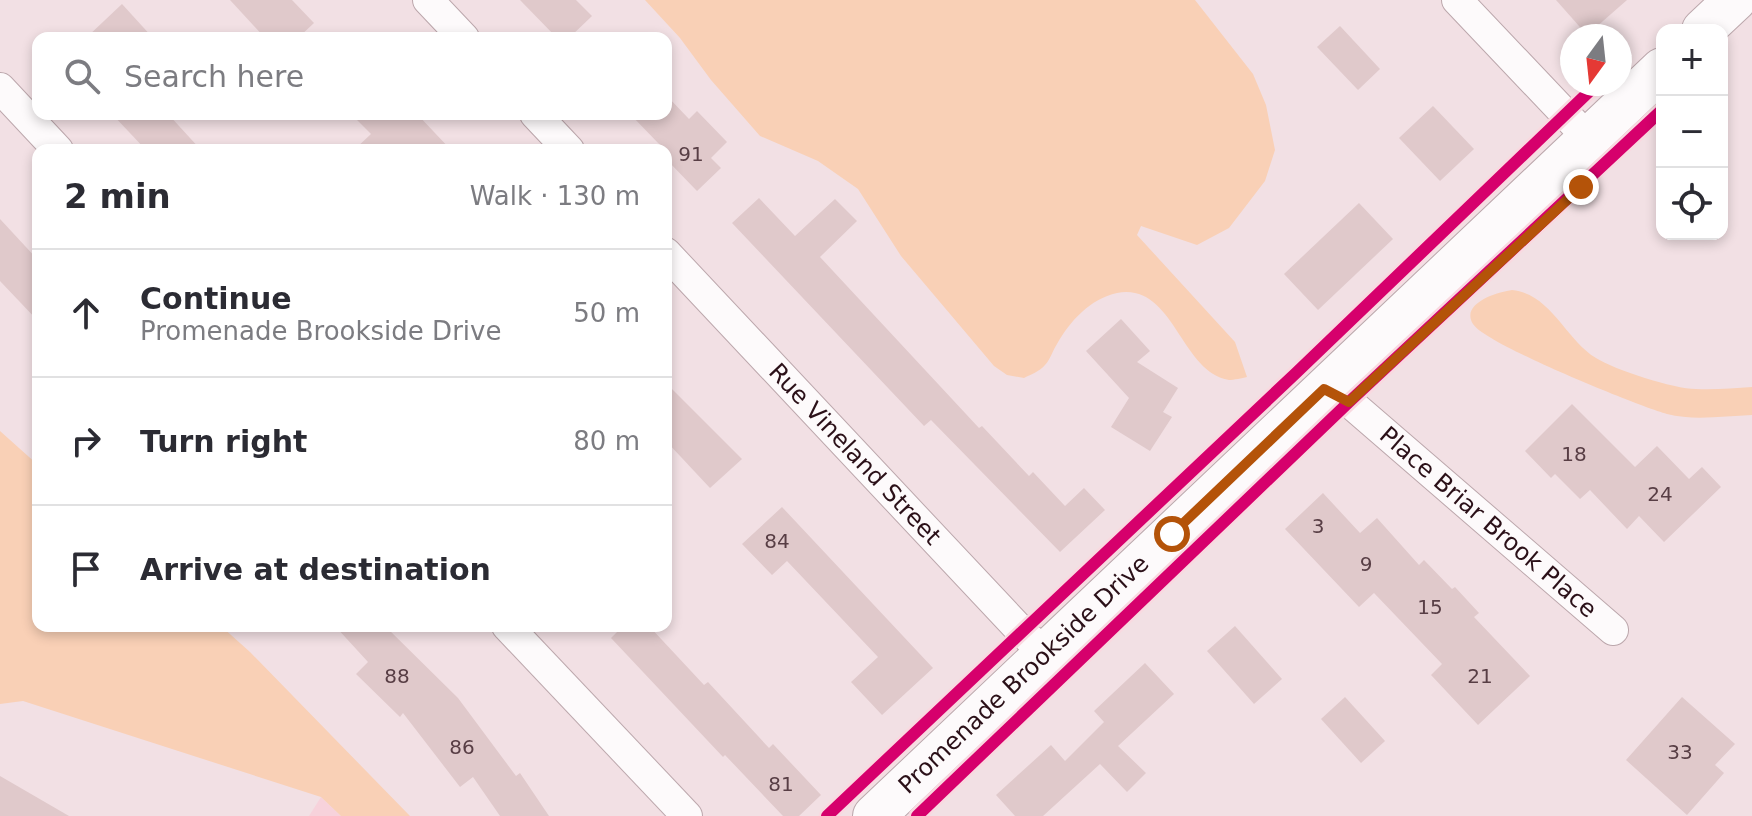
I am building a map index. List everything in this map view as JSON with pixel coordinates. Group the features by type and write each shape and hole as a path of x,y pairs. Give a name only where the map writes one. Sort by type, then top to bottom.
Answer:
{"street":[{"path":"428,0 458,32"},
{"path":"1457,0 1588,138"},
{"path":"1709,24 1735,0"},
{"name":"Promenade Brookside Drive","path":"874,816 1656,75"},
{"path":"0,88 52,144"},
{"path":"541,120 563,144"},
{"name":"Rue Vineland Street","path":"672,259 1046,654"},
{"name":"Place Briar Brook Place","path":"1324,389 1349,402 1613,630"},
{"path":"513,632 687,816"}],"shaded area":[{"path":"645,0 1195,0 1253,74 1266,105 1275,150 1265,181 1229,228 1197,245 1141,226 1137,235 1235,342 1247,377 1229,380 1212,374 1187,346 1165,314 1152,301 1136,293 1117,293 1098,300 1068,327 1040,369 1024,378 1007,375 994,366 901,256 858,189 818,161 760,136"},
{"path":"1512,290 1526,293 1548,308 1585,350 1617,368 1686,388 1752,387 1752,415 1698,418 1667,414 1596,387 1504,345 1473,324 1470,317 1472,310 1482,300"},
{"path":"0,431 32,460 32,632 228,632 410,816 341,816 321,797 23,701 0,704"},
{"path":"321,797 341,816 309,816"}],"building":[{"path":"230,0 292,0 314,23 304,32 259,32"},
{"path":"520,0 576,0 592,16 575,32 551,32"},
{"path":"1556,0 1627,0 1600,24 1577,24"},
{"path":"122,4 148,32 92,32"},
{"path":"1340,26 1380,69 1358,90 1317,47"},
{"path":"672,101 689,119 697,111 727,142 711,158 721,168 697,191 672,165 672,144 659,144 636,120 672,120"},
{"path":"1433,106 1474,149 1440,181 1399,138"},
{"path":"118,120 174,120 196,144 140,144"},
{"path":"357,120 423,120 445,144 360,144 371,134"},
{"path":"759,198 795,236 835,199 857,221 820,257 979,428 982,426 1029,476 1033,472 1065,506 1084,488 1105,510 1060,552 931,420 924,426 732,223"},
{"path":"1359,203 1393,239 1318,310 1284,274"},
{"path":"0,219 32,254 32,315 0,281"},
{"path":"1121,319 1150,351 1137,362 1178,388 1163,412 1172,417 1150,451 1111,427 1129,398 1086,351"},
{"path":"672,389 742,459 710,488 672,447"},
{"path":"1572,404 1635,467 1657,446 1689,479 1702,467 1721,487 1664,542 1639,516 1627,529 1590,490 1580,499 1555,474 1551,478 1525,451"},
{"path":"1323,493 1360,533 1377,518 1419,565 1424,560 1452,589 1455,587 1479,613 1474,617 1530,676 1478,725 1431,675 1442,664 1374,593 1359,607 1285,529"},
{"path":"782,507 933,668 882,715 851,682 878,657 787,561 772,575 742,544"},
{"path":"1235,626 1282,679 1254,704 1207,651"},
{"path":"340,632 391,632 458,698 516,776 520,773 549,816 500,816 473,777 460,787 403,713 400,717 356,674 368,662"},
{"path":"617,632 655,632 704,685 708,682 769,748 773,744 821,795 799,816 783,816 611,638"},
{"path":"1145,663 1174,694 1118,746 1146,773 1127,792 1100,764 1043,816 1015,816 996,795 1051,745 1065,761 1104,722 1094,711"},
{"path":"1345,697 1385,741 1361,763 1321,719"},
{"path":"1682,697 1735,744 1715,765 1724,773 1687,815 1626,760"},
{"path":"0,776 69,816 0,816"}],"cycle path":[{"path":"827,816 1585,96"},
{"path":"917,816 1349,402 1656,116"}],"route":[{"path":"1172,534 1324,389 1349,402 1581,187"}]}
